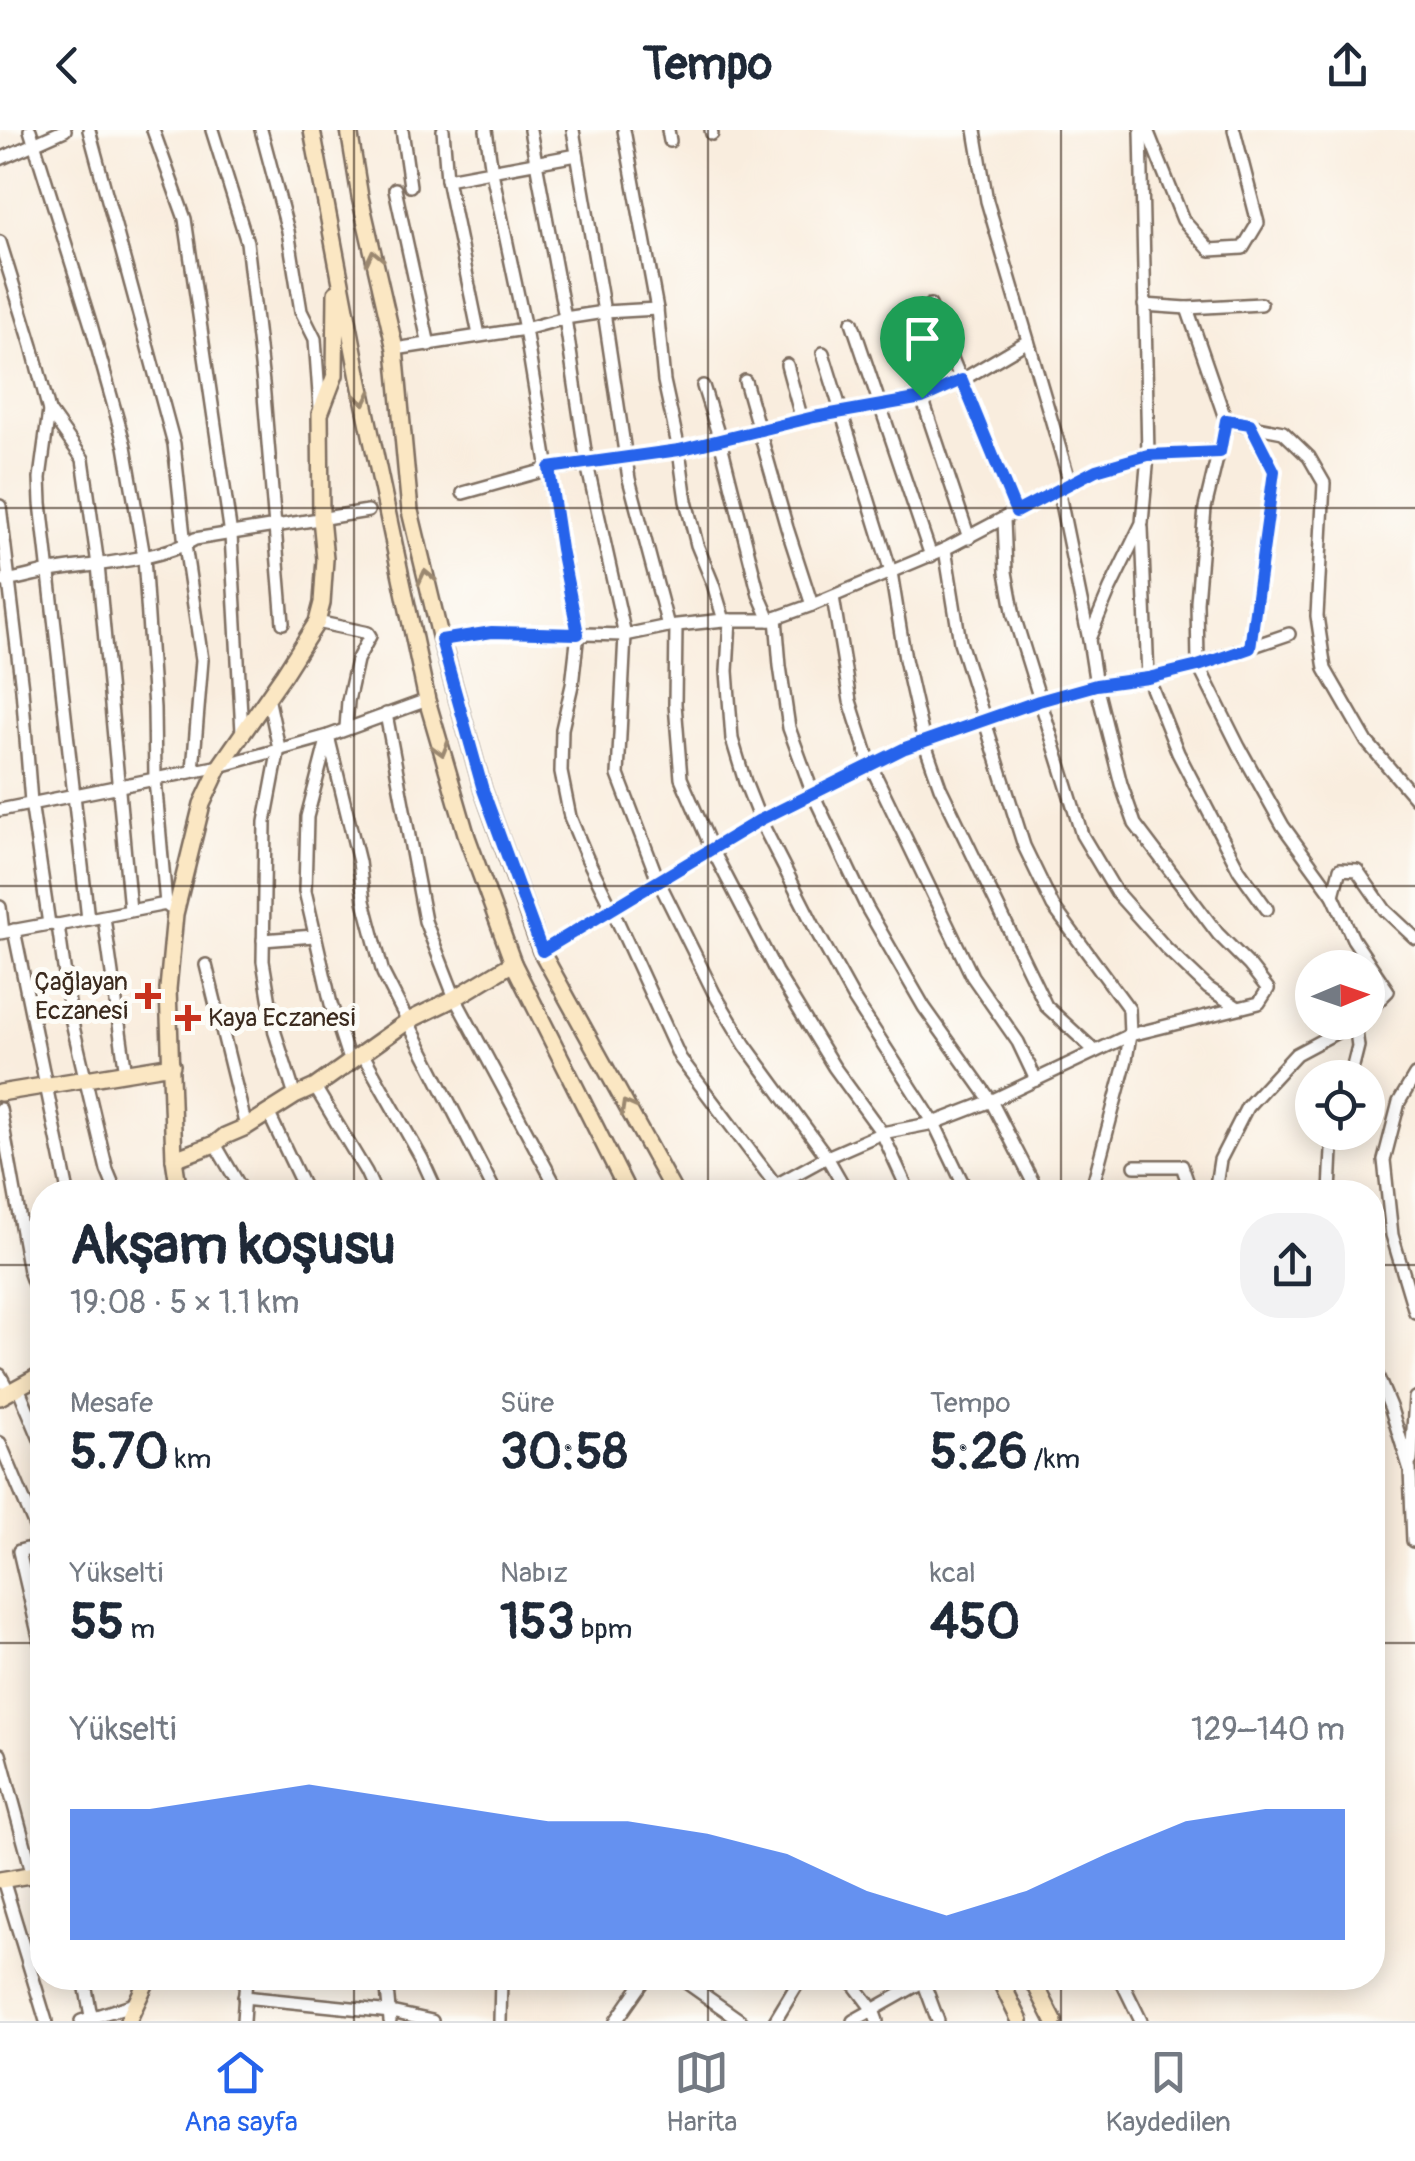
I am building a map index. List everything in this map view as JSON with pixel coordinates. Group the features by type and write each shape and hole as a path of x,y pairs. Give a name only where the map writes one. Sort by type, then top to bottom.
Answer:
{"main road":[{"path":"312,130 427,700 468,837 513,963 622,1180"},
{"path":"348,130 395,350 410,512 483,790 542,951 667,1180"},
{"path":"177,1180 168,989 171,909 202,804 220,766 317,622 322,603 325,559 320,414 335,375 337,262"},
{"path":"174,1159 246,1127 315,1087 408,1021 513,963"},
{"path":"0,1093 172,1065"},
{"path":"1,1880 30,1875"},
{"path":"128,2021 143,1990"},
{"path":"1005,1990 1020,2021"},
{"path":"1038,1990 1054,2021"}],"street":[{"path":"0,159 33,136 65,130"},
{"path":"89,130 174,444 202,660 193,770"},
{"path":"154,130 185,219 231,535 242,732"},
{"path":"212,130 248,242 283,623"},
{"path":"261,130 288,231 301,310 314,338 320,414"},
{"path":"402,130 410,186"},
{"path":"444,130 447,179 479,334"},
{"path":"486,130 578,634 562,729 560,772 570,818 680,1058 772,1180"},
{"path":"530,130 587,464 625,635 618,775 658,880 714,993 745,1045 840,1180"},
{"path":"572,130 629,479 672,626 681,778 712,849 797,1010 882,1133 904,1180"},
{"path":"624,130 686,501 696,545 727,620 732,738 760,820 854,999 934,1124 961,1180"},
{"path":"792,1180 827,1157 882,1133 934,1124 1130,1035 1260,1003 1268,989 1218,934 1134,824 1096,685 1064,486 1028,341 987,201 975,130"},
{"path":"1144,130 1183,220 1210,250 1243,248 1258,223 1234,130"},
{"path":"1144,130 1148,455 1142,522 1148,678 1178,753 1239,870 1267,909"},
{"path":"6,931 130,910 171,909 154,779 154,708 144,556 124,446 33,136"},
{"path":"447,179 577,155"},
{"path":"394,189 429,345"},
{"path":"0,242 49,411 83,459 98,565 130,910"},
{"path":"1144,305 1187,308 1261,304"},
{"path":"930,305 1016,512"},
{"path":"1187,308 1226,420 1205,508 1197,602 1198,666 1284,826 1334,895 1360,950"},
{"path":"395,350 604,312 657,310"},
{"path":"895,316 969,538"},
{"path":"852,322 931,556"},
{"path":"463,494 549,468 679,450 802,420 922,398 962,380 1028,341"},
{"path":"823,353 891,572 905,659 924,741 940,787 1046,1006 1095,1051"},
{"path":"787,365 802,420"},
{"path":"745,381 812,605"},
{"path":"703,386 760,595 773,619 789,728 813,794 867,908 924,1007 991,1101 1032,1180"},
{"path":"49,411 40,478 41,503 88,919"},
{"path":"1226,420 1283,432 1309,457 1324,483 1317,616 1325,669 1367,742 1415,798"},
{"path":"1250,424 1274,471 1250,648"},
{"path":"441,640 492,632 625,635 727,620 773,619 945,550 1096,470 1148,455 1220,452"},
{"path":"0,506 4,581 22,688 31,802 71,1018 111,1180"},
{"path":"4,581 144,556 196,539 368,511"},
{"path":"1004,519 1006,572 1014,616 1082,836 1116,892 1166,948 1208,988 1237,1007"},
{"path":"1089,640 1142,522"},
{"path":"945,550 960,642 1024,846 1053,906 1129,1009 1130,1035 1122,1077 1094,1180"},
{"path":"833,597 850,701 870,764 972,976 1018,1042 1036,1080"},
{"path":"317,622 370,636 357,660 346,728"},
{"path":"542,951 760,820 924,741 1039,701 1096,685 1198,666 1289,634"},
{"path":"268,697 278,748 265,822 263,961 274,1034 295,1096"},
{"path":"0,810 220,766 328,736 427,700"},
{"path":"386,714 426,921 455,998 554,1180"},
{"path":"328,736 307,817 305,891 314,936 331,1004 356,1058 432,1180"},
{"path":"328,736 383,972 489,1180"},
{"path":"1334,895 1340,869 1357,870 1385,910 1415,938"},
{"path":"0,907 48,1087 66,1180"},
{"path":"104,916 126,1074"},
{"path":"263,940 314,936"},
{"path":"206,965 246,1127"},
{"path":"1217,1180 1220,1160 1247,1108 1296,1054 1323,1040"},
{"path":"1415,1075 1399,1102 1384,1160 1392,1234 1415,1312"},
{"path":"315,1087 370,1180"},
{"path":"0,1109 30,1275"},
{"path":"268,1112 300,1180"},
{"path":"215,1144 237,1180"},
{"path":"1331,1180 1332,1150"},
{"path":"1135,1166 1182,1166 1187,1180"},
{"path":"0,1374 30,1425"},
{"path":"1385,1394 1410,1470"},
{"path":"1414,1541 1410,1470 1415,1398"},
{"path":"0,1444 30,1515"},
{"path":"30,1548 19,1551 30,1598"},
{"path":"0,1754 30,1849"},
{"path":"1,1880 30,1971"},
{"path":"36,1990 46,2021"},
{"path":"85,1990 86,2019 137,2003"},
{"path":"243,2021 245,1990"},
{"path":"388,1990 391,2017"},
{"path":"500,2021 501,1990"},
{"path":"616,2021 638,1990"},
{"path":"697,1990 742,2021"},
{"path":"776,2021 794,1990"},
{"path":"857,1990 875,2016"},
{"path":"853,2021 875,2016 909,1990"},
{"path":"927,1990 938,2021"},
{"path":"1126,1990 1141,2021"},
{"path":"244,1997 432,2021"}],"place":[{"name":"Çağlayan Eczanesi","path":"148,996"},
{"name":"Kaya Eczanesi","path":"188,1018"}],"route":[{"path":"962,380 1016,512 1096,470 1148,455 1220,452 1226,420 1250,424 1274,471 1250,648 1198,666 1096,685 1039,701 905,748 760,820 542,951 483,790 441,640 492,632 578,634 549,468 679,450 814,417 922,398 962,380"}]}
